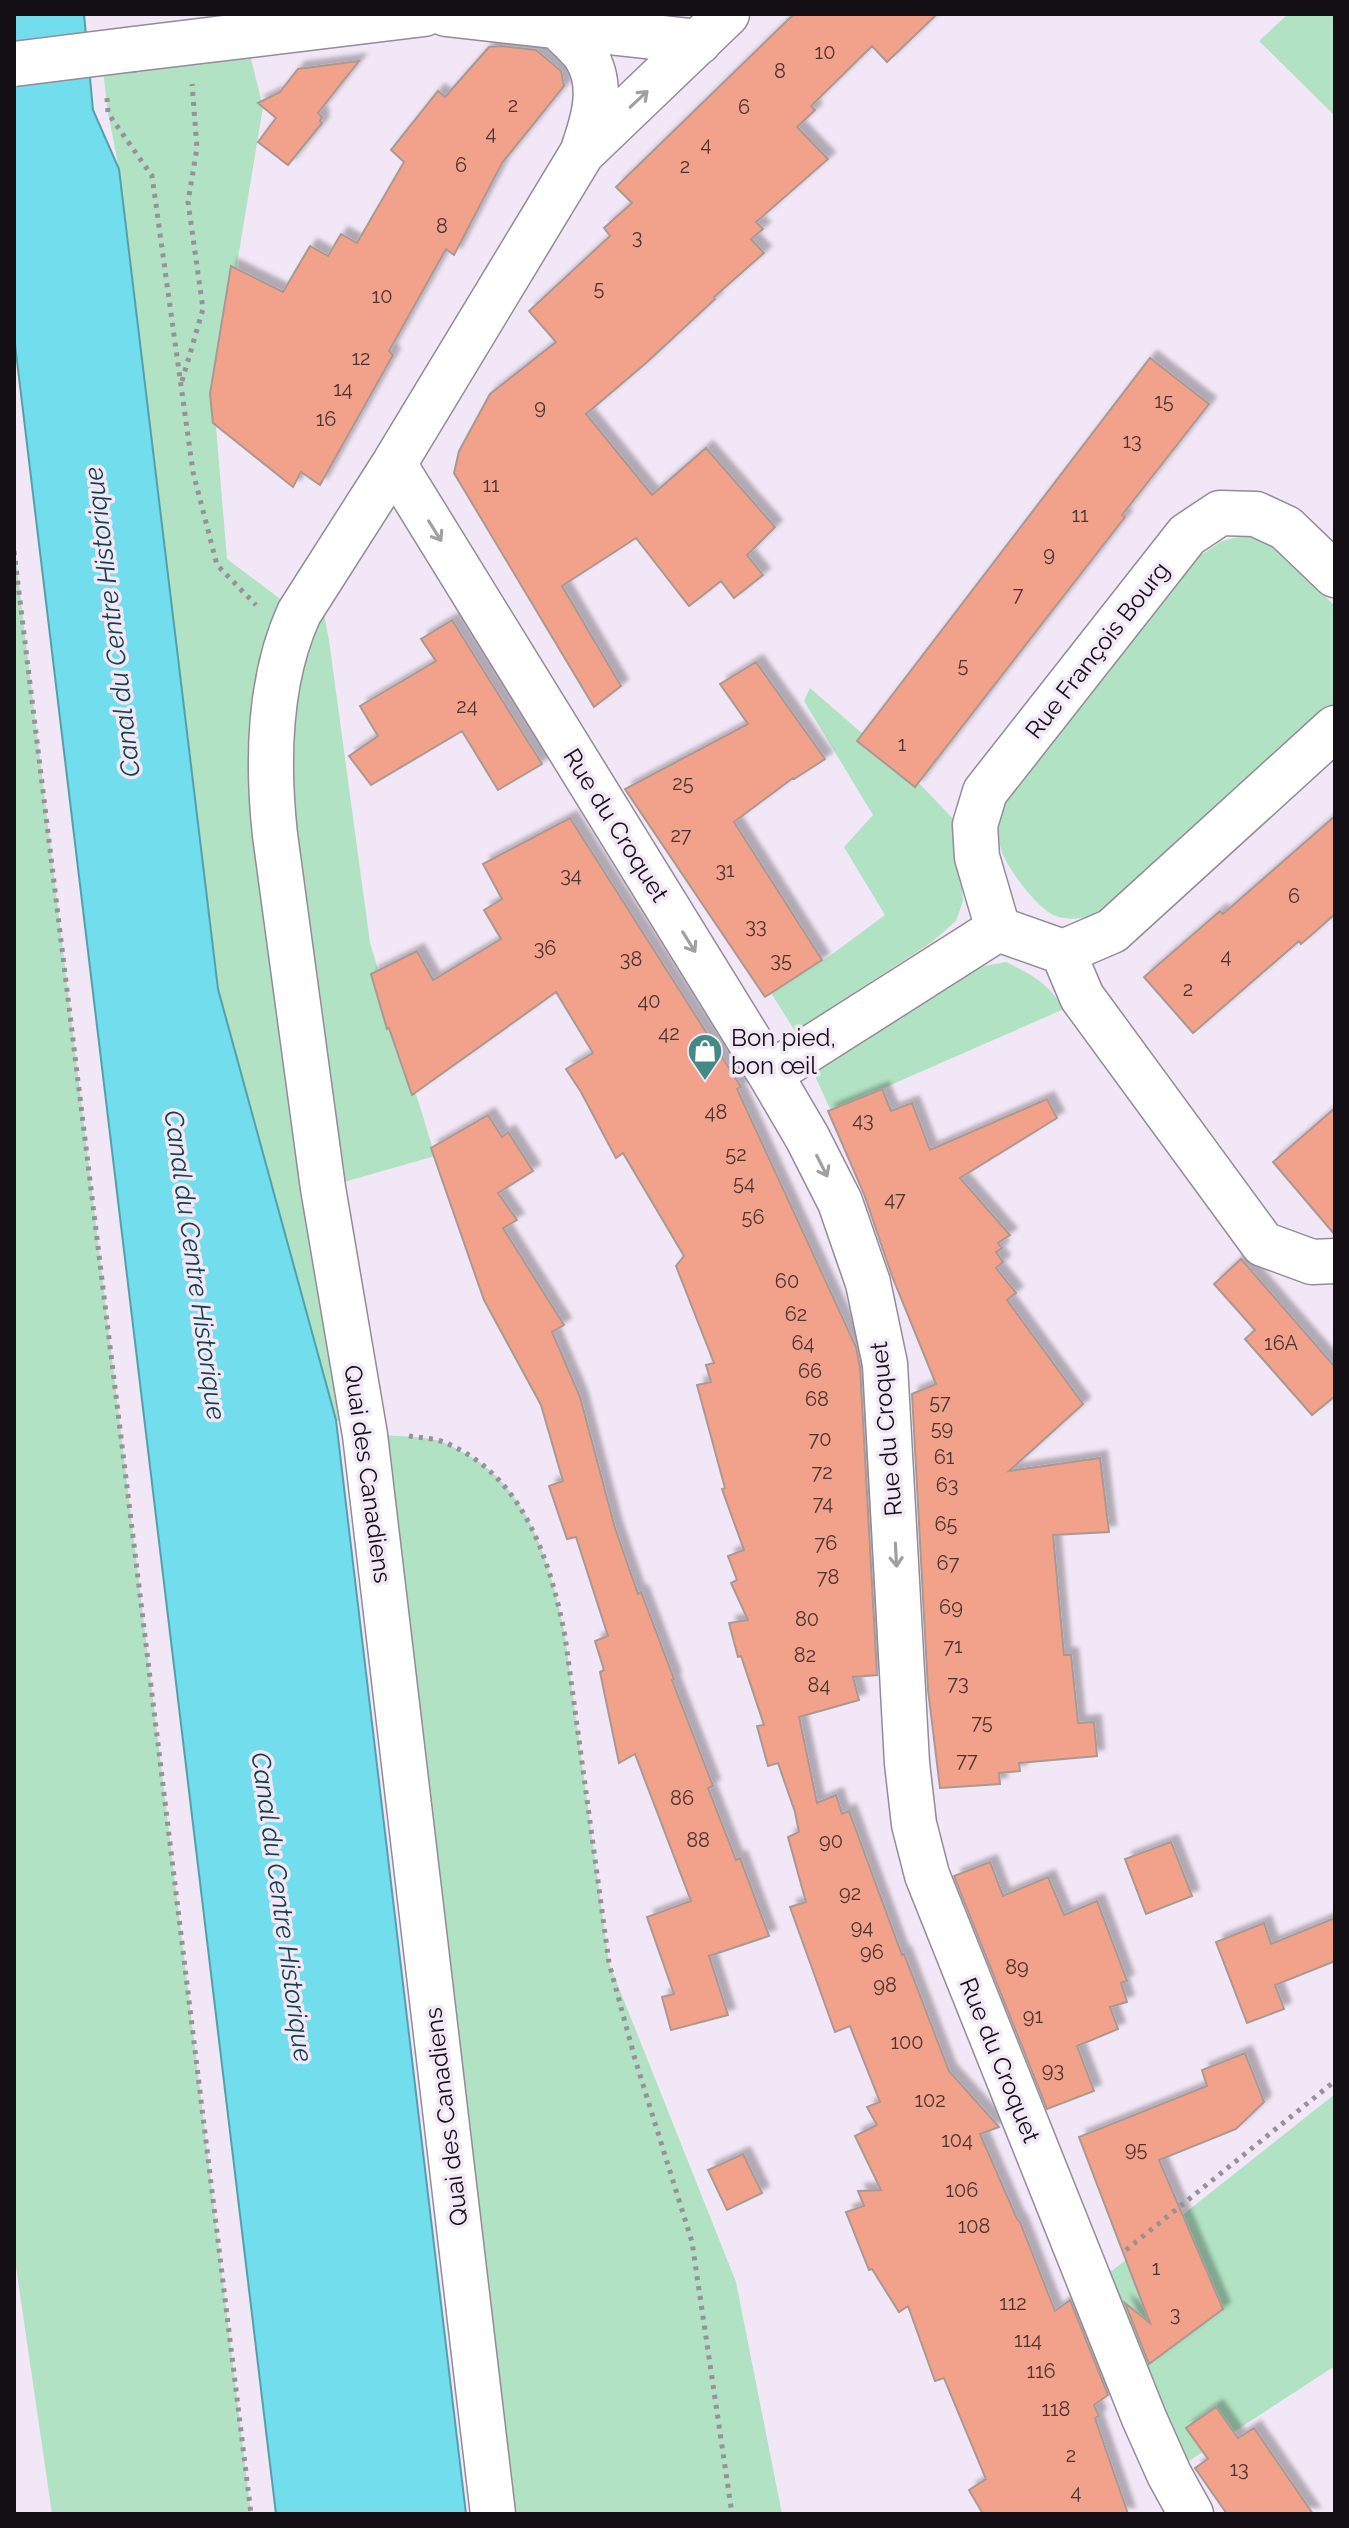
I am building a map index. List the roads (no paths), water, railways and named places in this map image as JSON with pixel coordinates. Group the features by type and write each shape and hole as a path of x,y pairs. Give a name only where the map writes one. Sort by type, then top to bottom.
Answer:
{"street":[{"path":"14,64 188,42 245,24 424,14"},
{"path":"446,14 558,27 711,23"},
{"path":"582,153 711,23"},
{"path":"394,464 582,153 594,118 596,80 585,55 558,27"},
{"name":"Quai des Canadiens","path":"394,464 299,613 288,639 270,747 269,785 323,1188 365,1435 493,2514"},
{"name":"Rue du Croquet","path":"394,464 770,1074 840,1202 868,1283 885,1364 907,1763 914,1824 927,1875 1088,2281 1169,2474 1191,2514"},
{"name":"Rue François Bourg","path":"998,929 977,857 975,825 985,792 1187,535 1220,513 1256,514 1286,528 1335,575"},
{"path":"770,1074 998,929 1063,952 1112,931 1335,728"},
{"path":"1063,952 1082,997 1263,1244 1312,1262 1335,1261"}],"water":[{"name":"Canal du Centre Historique","path":"14,14 84,14 93,110 119,169 218,989 336,1420 466,2514 276,2514 14,336"}],"place":[{"name":"Bon pied, bon œil","path":"705,1082"}]}
